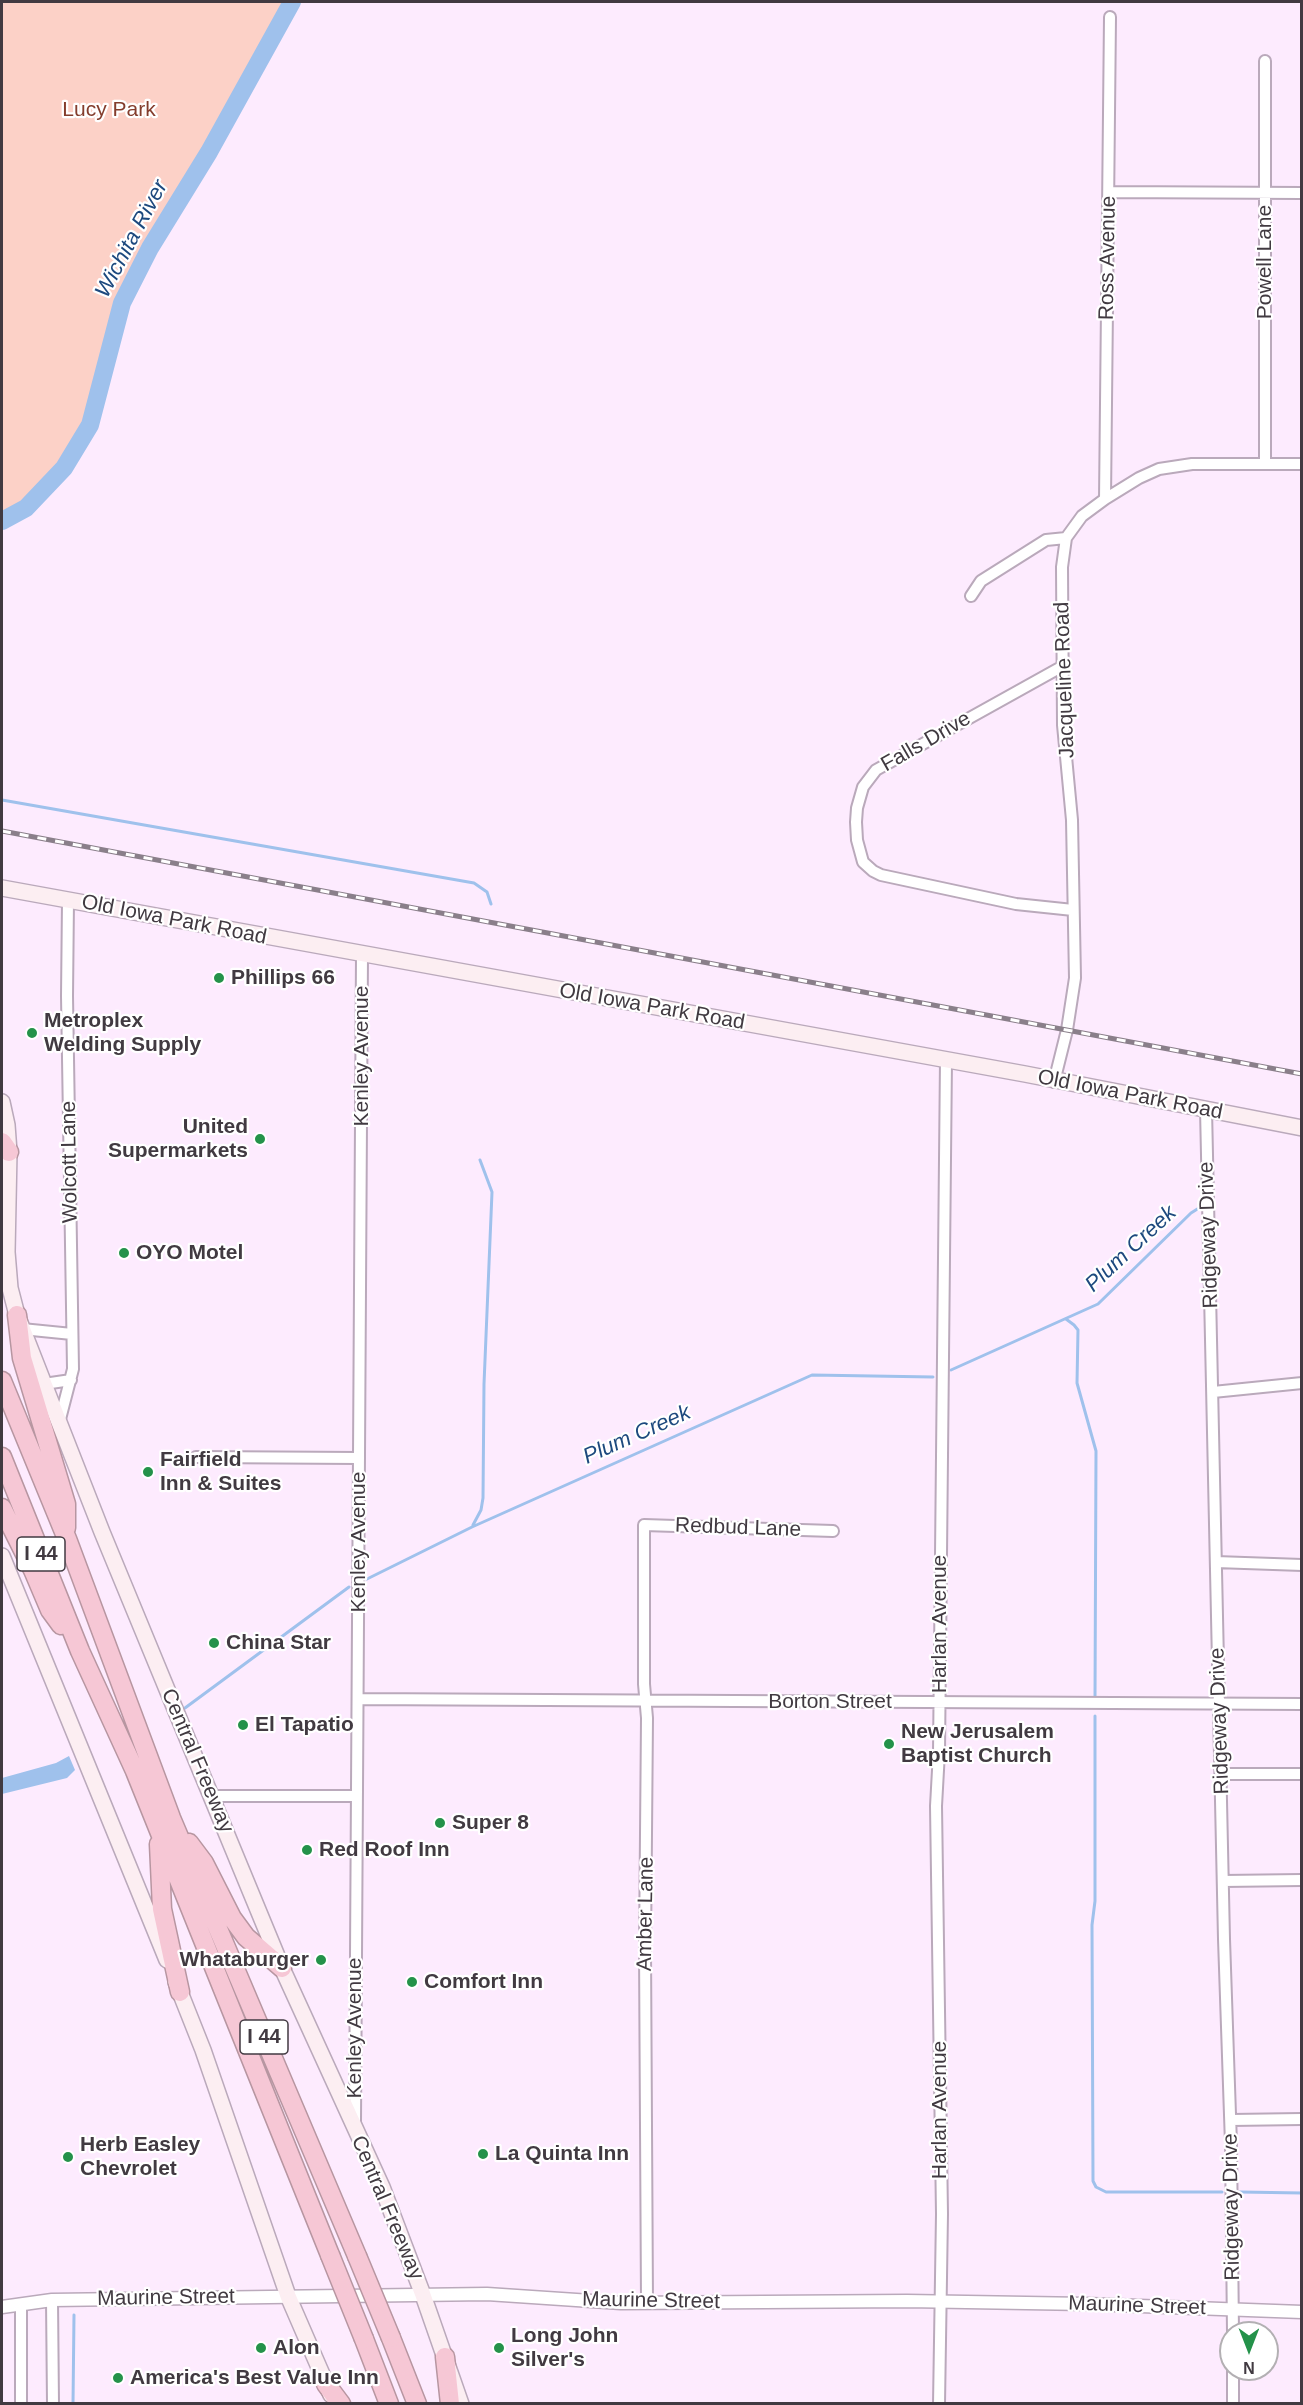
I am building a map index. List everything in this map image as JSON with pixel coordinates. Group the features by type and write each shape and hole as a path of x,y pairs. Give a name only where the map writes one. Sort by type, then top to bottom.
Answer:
{"highway":[{"path":"19,1322 22,1358 66,1504 67,1539"},
{"name":"Central Freeway","path":"2,1381 67,1539 165,1824 389,2403"},
{"name":"Central Freeway","path":"2,1457 80,1651 165,1824 357,2256 417,2403"},
{"path":"2,1508 50,1610 80,1651"},
{"path":"165,1824 204,1863 232,1917 246,1937 282,1968"},
{"path":"165,1824 162,1909 180,1992"},
{"path":"445,2357 450,2403"},
{"path":"326,2385 341,2403"}],"main road":[{"name":"Old Iowa Park Road","path":"2,888 946,1060 1302,1128"},
{"name":"Central Freeway","path":"2,1102 7,1125 5,1147 10,1288 19,1322 282,1968 381,2187 423,2295 461,2403"},
{"path":"2,1556 203,2050 288,2296 334,2403"}],"street":[{"name":"Ross Avenue","path":"1105,498 1110,17"},
{"name":"Powell Lane","path":"1265,61 1265,464"},
{"path":"1109,192 1302,194"},
{"name":"Jacqueline Road","path":"1054,1082 1073,996 1072,820 1063,725 1062,567 1066,538 1082,516 1105,498 1139,478 1172,466 1302,464"},
{"path":"971,596 981,581 1046,540 1066,538"},
{"name":"Falls Drive","path":"1063,666 876,770 862,787 856,822 857,840 863,862 881,875 1016,904 1073,910"},
{"name":"Wolcott Lane","path":"60,1423 73,1369 67,996 68,901"},
{"name":"Kenley Avenue","path":"355,2129 362,955"},
{"name":"Harlan Avenue","path":"939,2403 942,2214 936,1806 946,1060"},
{"name":"Ridgeway Drive","path":"1206,1109 1223,1881 1231,2120 1233,2321"},
{"path":"19,1322 72,1334"},
{"path":"44,1384 70,1380"},
{"path":"1214,1392 1302,1383"},
{"path":"196,1457 359,1458"},
{"name":"Redbud Lane","path":"644,1526 833,1531"},
{"name":"Amber Lane","path":"644,1526 647,2303"},
{"path":"1216,1562 1302,1565"},
{"name":"Borton Street","path":"358,1699 1302,1704"},
{"path":"1222,1774 1302,1774"},
{"path":"212,1796 357,1796"},
{"path":"1223,1881 1302,1880"},
{"path":"1231,2120 1302,2119"},
{"name":"Maurine Street","path":"2,2307 52,2300 487,2294 647,2303 1086,2304 1302,2312"},
{"path":"52,2300 53,2403"},
{"path":"21,2304 21,2403"},
{"path":"1233,2381 1233,2403"}],"green space":[{"name":"Lucy Park","path":"2,2 292,2 209,152 150,248 122,303 90,425 64,468 26,508 2,521"}],"water":[{"path":"69,1756 75,1770 67,1778 2,1794 2,1778 56,1763"}],"waterway":[{"name":"Wichita River","path":"2,521 26,508 64,468 90,425 122,303 150,248 209,152 292,2"},
{"path":"2,800 474,883 487,892 491,904"},
{"path":"473,1525 481,1510 483,1498 484,1384 492,1192 480,1160"},
{"name":"Plum Creek","path":"951,1370 1098,1304 1191,1213 1199,1208"},
{"path":"1066,1319 1078,1330 1077,1383 1096,1451 1095,1698"},
{"name":"Plum Creek","path":"367,1579 472,1527 812,1375 933,1377"},
{"name":"Plum Creek","path":"185,1708 349,1587"},
{"path":"1095,1716 1095,1901 1092,1925 1093,2181 1096,2187 1106,2192 1222,2192"},
{"path":"1240,2192 1302,2193"},
{"path":"73,2404 74,2315"}],"railway":[{"path":"2,831 1302,1074"}],"place":[{"name":"Phillips 66","path":"219,978"},
{"name":"Metroplex Welding Supply","path":"32,1033"},
{"name":"United Supermarkets","path":"260,1139"},
{"name":"OYO Motel","path":"124,1253"},
{"name":"Fairfield Inn & Suites","path":"148,1472"},
{"name":"China Star","path":"214,1643"},
{"name":"El Tapatio","path":"243,1725"},
{"name":"New Jerusalem Baptist Church","path":"889,1744"},
{"name":"Super 8","path":"440,1823"},
{"name":"Red Roof Inn","path":"307,1850"},
{"name":"Whataburger","path":"321,1960"},
{"name":"Comfort Inn","path":"412,1982"},
{"name":"La Quinta Inn","path":"483,2154"},
{"name":"Herb Easley Chevrolet","path":"68,2157"},
{"name":"Alon","path":"261,2348"},
{"name":"Long John Silver's","path":"499,2348"},
{"name":"America's Best Value Inn","path":"118,2378"}]}
